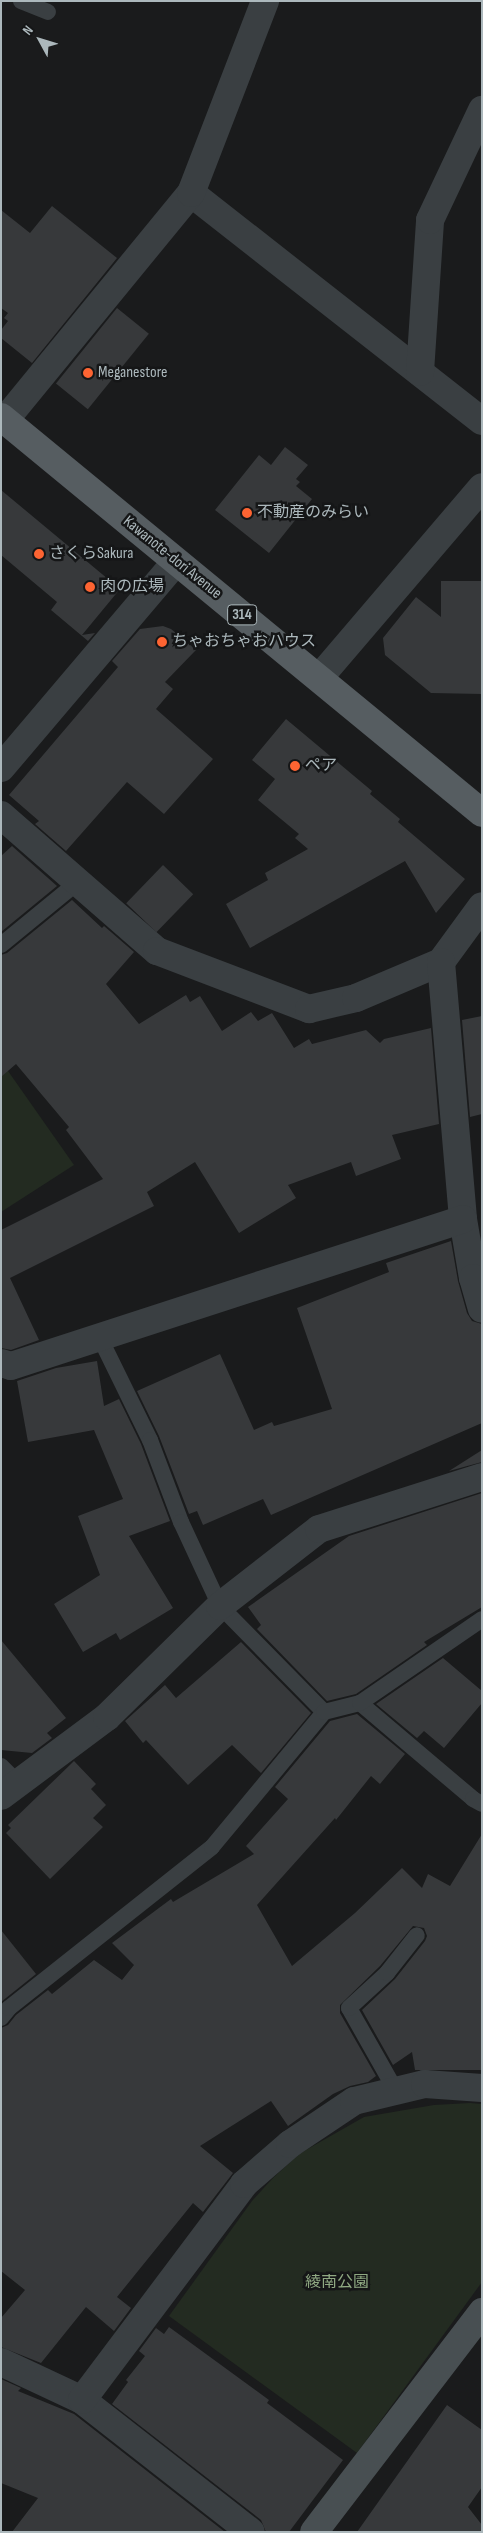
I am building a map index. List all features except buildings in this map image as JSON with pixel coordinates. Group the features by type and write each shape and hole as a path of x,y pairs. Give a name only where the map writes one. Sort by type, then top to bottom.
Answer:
{"main road":[{"name":"Kawanote-dori Avenue","path":"3,418 482,813"}],"street":[{"path":"3,418 191,192 264,1"},
{"path":"420,372 430,220 482,110"},
{"path":"191,192 482,421"},
{"path":"318,678 482,487"},
{"path":"1,768 176,562"},
{"path":"1,815 157,951 309,1009 356,998 442,962 482,906"},
{"path":"442,962 471,1175 463,1219 473,1278 482,1309"},
{"path":"1,1363 10,1366 100,1338 463,1219"},
{"path":"7,1782 107,1717 220,1606 319,1529 482,1476"},
{"path":"82,2400 244,2184 290,2144 354,2101 425,2084 482,2088"},
{"path":"314,2532 482,2312"},
{"path":"1,2362 82,2400 251,2532"}],"lane":[{"path":"21,1 48,12"},
{"path":"1,946 78,882"},
{"path":"100,1338 150,1440 182,1522 220,1606 324,1712"},
{"path":"4,2010 212,1847 324,1712 360,1703 482,1619"},
{"path":"360,1703 473,1799 482,1804"},
{"path":"396,2091 349,2008 387,1973 417,1935"}],"green space":[{"path":"1,1061 74,1165 1,1212"},
{"name":"綾南公園","path":"482,2104 482,2282 357,2453 169,2316 252,2201 299,2154 364,2117 434,2105"}],"place":[{"name":"Meganestore","path":"88,373"},
{"name":"不動産のみらい","path":"247,513"},
{"name":"さくらSakura","path":"39,554"},
{"name":"肉の広場","path":"90,587"},
{"name":"ちゃおちゃおハウス","path":"162,642"},
{"name":"ペア","path":"295,766"}]}
